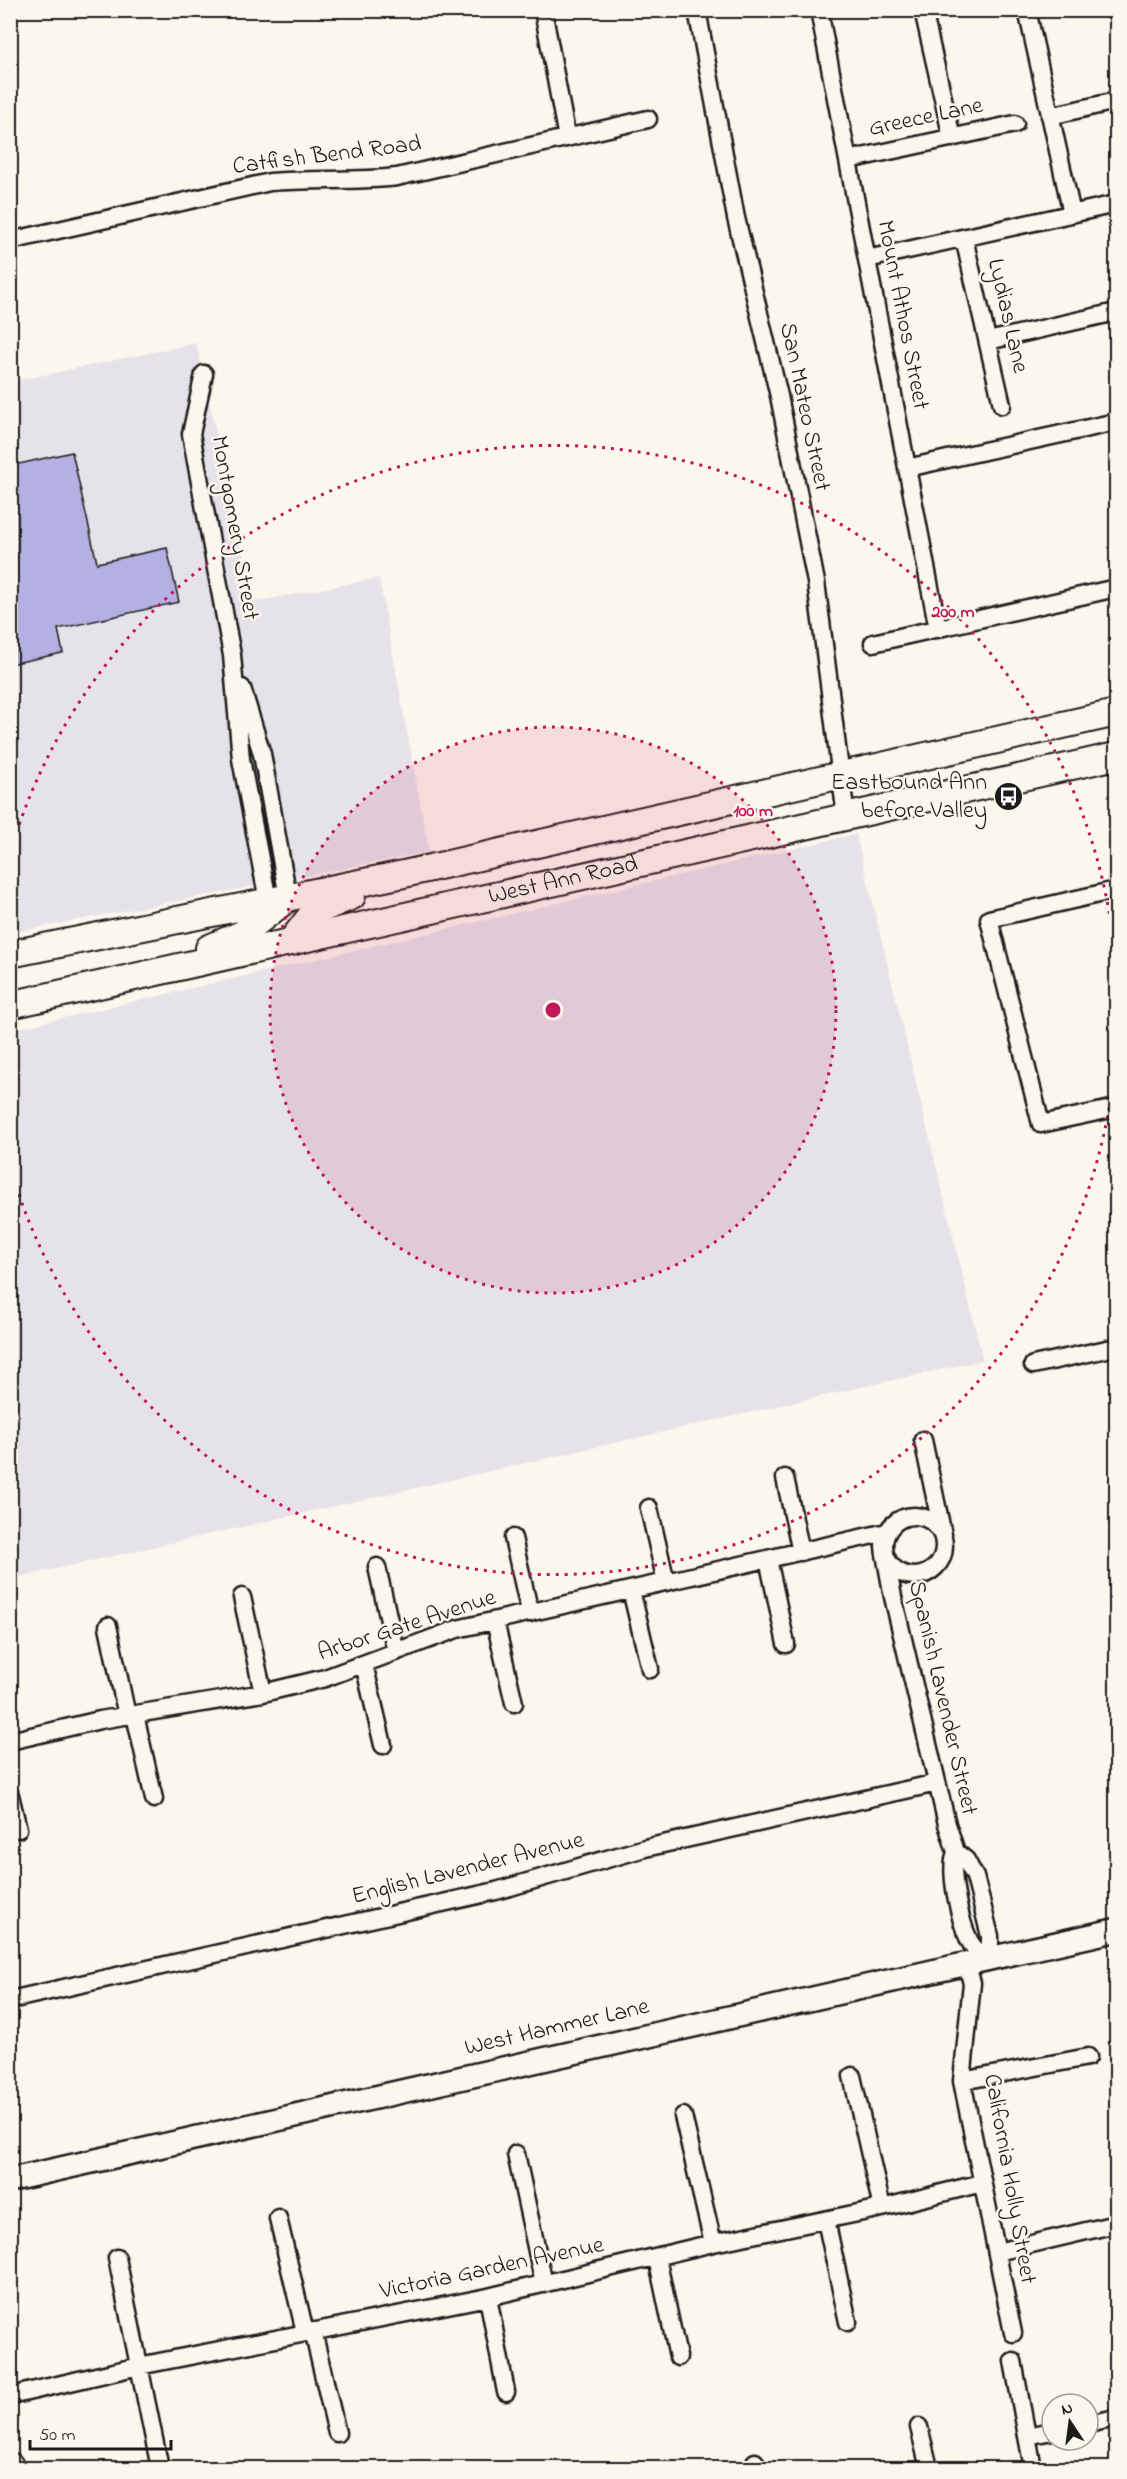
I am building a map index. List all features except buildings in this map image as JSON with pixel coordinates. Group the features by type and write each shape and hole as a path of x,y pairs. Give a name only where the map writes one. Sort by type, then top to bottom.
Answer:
{"main road":[{"name":"West Ann Road","path":"10,954 405,874 1116,713"},
{"name":"West Ann Road","path":"10,1005 1116,756"},
{"path":"291,942 314,912 405,874"},
{"path":"146,975 242,934 278,899"}],"street":[{"path":"543,10 567,138"},
{"name":"San Mateo Street","path":"697,10 736,218 779,396 816,582 846,817"},
{"name":"Mount Athos Street","path":"819,10 938,629"},
{"path":"923,10 952,138"},
{"path":"1027,10 1072,214"},
{"path":"1050,116 1116,101"},
{"name":"Catfish Bend Road","path":"10,241 270,182 371,180 397,177 648,119"},
{"name":"Greece Lane","path":"848,159 1015,124"},
{"path":"867,259 1116,204"},
{"name":"Lydias Lane","path":"964,238 1002,405"},
{"path":"988,341 1116,312"},
{"name":"Montgomery Street","path":"204,374 191,434 232,656 262,754 278,899"},
{"path":"907,468 1116,422"},
{"path":"873,643 1116,588"},
{"path":"1116,890 989,919 1041,1124 1116,1107"},
{"path":"1033,1365 1116,1347"},
{"path":"923,1440 943,1539 944,1549 941,1559 935,1567 916,1576 897,1570 885,1554 887,1532 902,1518 923,1517 939,1529 943,1539"},
{"path":"784,1478 801,1552"},
{"path":"649,1508 666,1582"},
{"name":"Arbor Gate Avenue","path":"10,1741 131,1715 264,1693 325,1678 457,1629 887,1532"},
{"path":"513,1538 530,1613"},
{"name":"Spanish Lavender Street","path":"885,1554 895,1608 956,1852 952,1873 966,1933 974,1948 976,1960"},
{"path":"768,1559 786,1644"},
{"path":"377,1567 396,1652"},
{"path":"632,1590 650,1669"},
{"path":"242,1597 264,1693"},
{"path":"495,1621 514,1703"},
{"path":"108,1626 154,1799"},
{"path":"364,1664 383,1745"},
{"name":"English Lavender Avenue","path":"10,2000 496,1891 645,1848 937,1783"},
{"path":"10,1795 18,1829"},
{"name":"West Hammer Lane","path":"10,2180 1116,1930"},
{"name":"California Holly Street","path":"976,1960 963,2081 1012,2332"},
{"path":"963,2081 1088,2057"},
{"path":"852,2076 882,2208"},
{"path":"683,2116 713,2243"},
{"path":"516,2154 544,2284"},
{"name":"Victoria Garden Avenue","path":"10,2396 139,2366 488,2297 713,2243 882,2208 982,2183"},
{"path":"278,2218 337,2433"},
{"path":"826,2220 848,2322"},
{"path":"997,2252 1116,2224"},
{"path":"117,2258 160,2469"},
{"path":"657,2258 678,2357"},
{"path":"488,2297 506,2392"},
{"path":"1013,2361 1033,2469"},
{"path":"1100,2421 1116,2418"},
{"path":"919,2427 929,2469"},
{"path":"1027,2436 1040,2433"}],"shaded area":[{"path":"196,343 254,602 379,578 429,852 11,933 11,382"},
{"path":"856,834 983,1360 11,1579 11,1030"}],"place":[{"name":"Eastbound Ann before Valley","path":"1008,797"}]}
